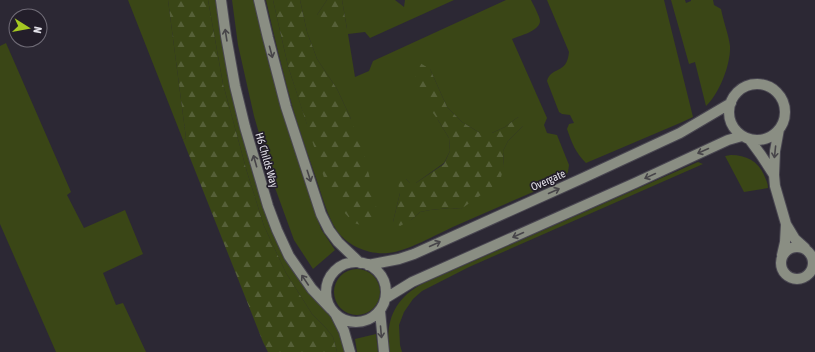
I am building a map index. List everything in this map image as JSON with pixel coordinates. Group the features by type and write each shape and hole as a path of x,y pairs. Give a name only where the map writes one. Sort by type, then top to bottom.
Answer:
{"street":[{"name":"H6 Childs Way","path":"221,0 235,86 245,127 268,206 289,256 312,289 334,312 344,331 350,352"},
{"path":"259,0 286,107 321,214 329,230 338,242 364,264 375,269 382,279 386,290 386,298 383,305 380,311 373,318 364,322 344,320 334,312 327,301 327,284 336,270 343,265 352,263 364,264"},
{"path":"774,176 761,155 746,138 735,130 731,122 729,113 734,96 749,86 766,86 773,90 782,101 784,116 779,129 774,151 775,186 786,224 795,239 810,250 813,261 813,270 806,277 801,279 792,279 783,272 780,262 784,252 794,247 810,250"},
{"name":"Overgate","path":"364,264 399,259 414,254 680,133 731,103"},
{"path":"386,298 412,282 722,143 746,138 758,140 766,139 779,129"},
{"path":"782,257 786,224"},
{"path":"380,311 384,352"}],"green space":[{"path":"128,0 168,0 186,138 183,140"},
{"path":"168,0 208,0 223,84 247,172 264,226 286,273 312,314 333,337 337,352 268,352 263,342 183,140 186,138"},
{"path":"208,0 221,0 226,36 277,230 331,309 350,352 337,352 333,337 312,314 286,273 264,226 247,172 223,84"},
{"path":"232,0 254,0 268,61 298,161 321,229 335,250 313,269 294,240 274,185 254,116 238,45"},
{"path":"266,0 273,0 288,66 307,124 351,119 337,89 317,59 307,32 300,0 327,0 317,15 347,29 342,0 395,0 404,7 405,0 454,0 370,38 365,32 348,34 355,77 369,71 373,61 506,0 531,0 539,17 539,25 537,28 524,35 512,39 547,118 544,125 547,133 557,135 569,165 568,172 565,177 557,182 396,252 374,253 353,245 337,231 325,205 293,109","holes":["430,69 447,107 462,122 480,133 492,133 505,127 518,117 523,126 508,141 503,151 504,166 461,209 450,208 430,210 420,212 411,220 393,222 400,193 406,179 410,183 416,183 444,163 450,151 449,138 438,120"]},
{"path":"273,0 300,0 307,32 317,59 337,89 351,119 365,157 378,215 367,227 354,223 341,209 327,187 288,66"},
{"path":"327,0 342,0 347,29 338,35 329,27 318,24 317,15"},
{"path":"547,0 664,0 693,117 586,163 574,147 567,129 569,124 574,123 570,115 559,112 547,81 552,73 565,64 568,59 569,52"},
{"path":"671,0 685,0 686,3 691,0 713,0 714,5 721,9 730,46 730,53 720,86 711,101 706,106 695,62 689,64"},
{"path":"6,43 71,192 67,195 84,228 125,210 143,254 103,273 116,305 123,303 146,352 56,352 0,224 0,46"},
{"path":"420,63 430,69 447,107 462,122 480,133 492,133 505,127 518,117 523,119 523,126 508,141 503,151 504,166 501,177 491,188 461,209 450,208 420,212 411,220 400,226 393,222 400,193 398,183 399,179 406,179 410,183 416,183 444,164 450,151 449,138 423,99 416,84 415,71"},
{"path":"725,156 742,156 755,163 764,175 768,188 744,192"},
{"path":"698,162 703,164 469,267 422,291 413,299 404,312 399,325 400,345 402,352 390,352 390,321 394,312 398,304 405,296 422,284"},
{"path":"362,269 374,275 379,283 379,301 374,309 366,314 352,315 340,309 335,301 334,287 340,275 348,270"},
{"path":"376,334 378,352 357,352 355,339"}]}
